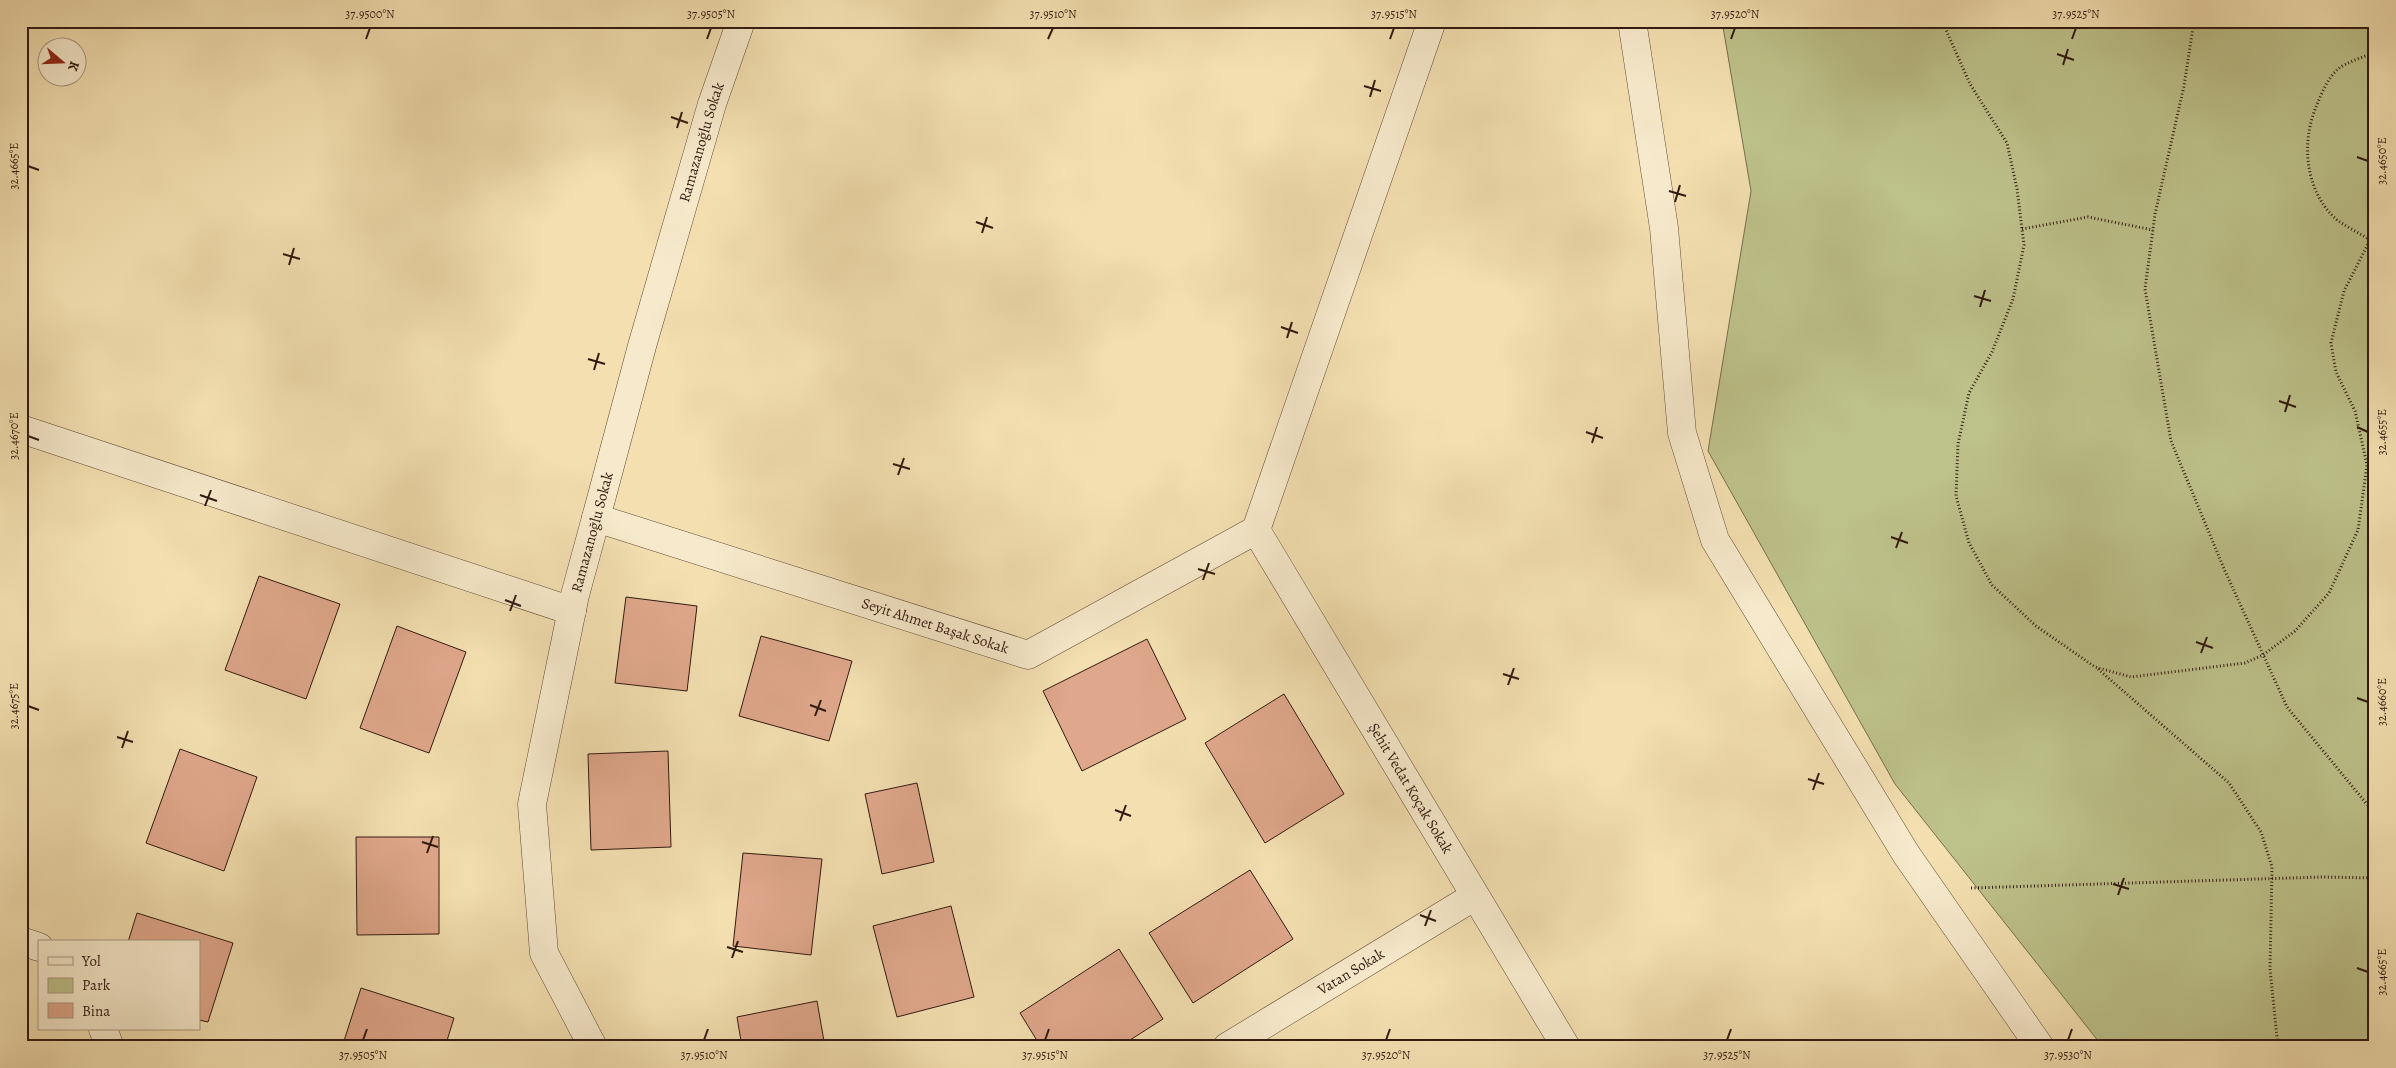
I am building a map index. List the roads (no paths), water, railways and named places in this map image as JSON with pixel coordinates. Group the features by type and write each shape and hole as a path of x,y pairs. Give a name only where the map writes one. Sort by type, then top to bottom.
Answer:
{"street":[{"name":"Ramazanoğlu Sokak","path":"593,1047 544,953 532,804 572,611 596,518 642,346 710,113 741,21"},
{"path":"1256,530 1432,21"},
{"path":"1632,21 1664,228 1682,433 1715,540 1906,854 2040,1047"},
{"path":"21,429 572,611"},
{"name":"Seyit Ahmet Başak Sokak","path":"596,518 1028,655 1256,530"},
{"name":"Şehit Vedat Koçak Sokak","path":"1256,530 1566,1047"},
{"name":"Vatan Sokak","path":"1227,1047 1475,896"},
{"path":"21,941 38,947"},
{"path":"103,1030 110,1047"}]}
